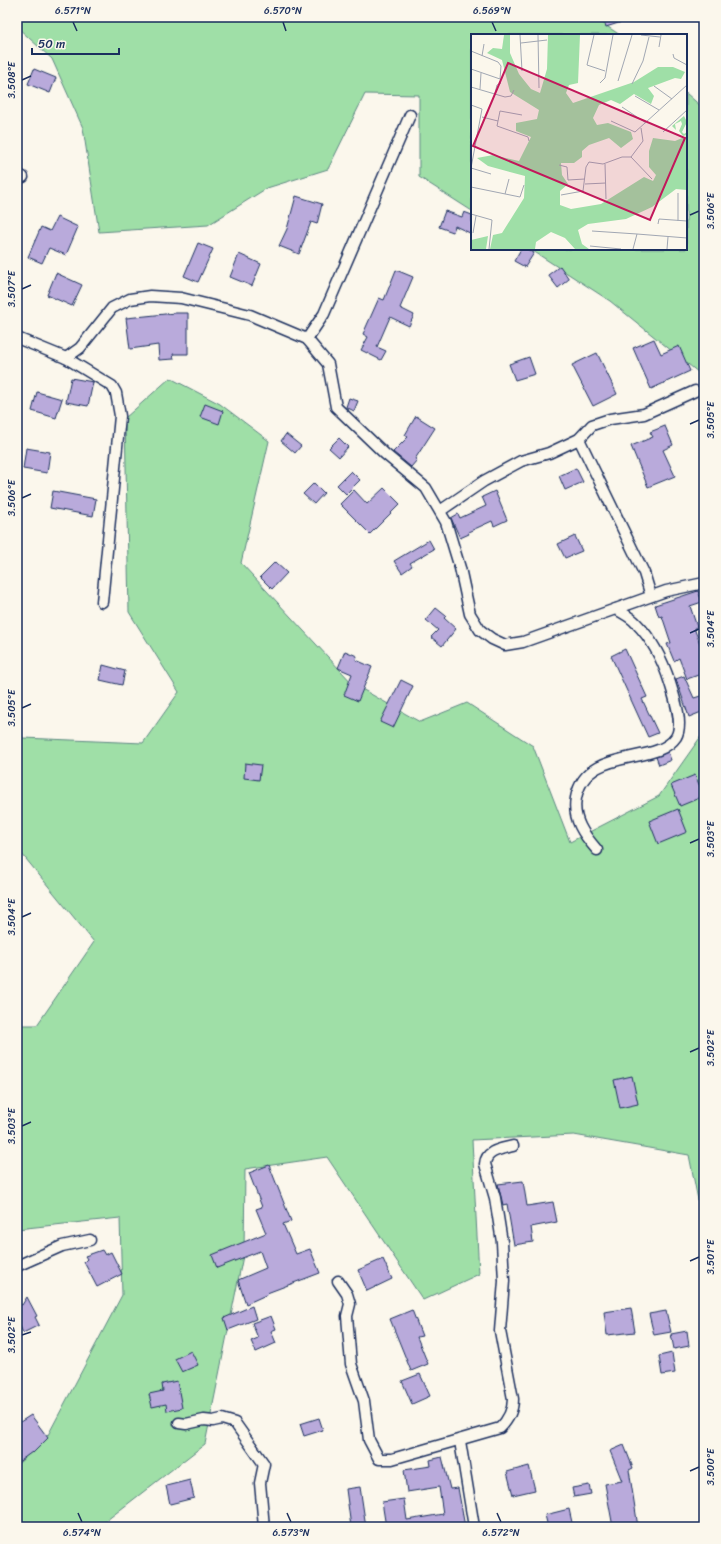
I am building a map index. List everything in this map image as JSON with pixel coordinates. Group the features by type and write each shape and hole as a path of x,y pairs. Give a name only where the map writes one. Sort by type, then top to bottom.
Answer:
{"street":[{"path":"307,339 324,314 410,115"},
{"path":"66,358 80,348 112,308 130,299 150,296 181,298 250,315 307,339 328,364 336,407 385,454 426,488 446,522 460,568 470,614 480,630 492,639 505,645 523,642 651,596 678,588 704,583"},
{"path":"17,338 66,358 112,386 116,393 120,416 102,602"},
{"path":"440,511 484,481 521,461 549,453 579,439 592,425 610,419 644,414 695,391"},
{"path":"579,439 644,573 651,596"},
{"path":"597,850 581,829 575,812 576,795 584,778 591,771 602,766 666,746 676,737 678,732 677,708 665,668 653,645 635,622 616,609"},
{"path":"338,1281 347,1294 350,1304 348,1316 350,1364 364,1401 369,1440 378,1459 392,1459 426,1448 460,1441 500,1428 506,1422 513,1405 500,1331 504,1281 502,1242 495,1198 485,1164 486,1158 490,1153 513,1146"},
{"path":"17,1266 62,1246 90,1240"},
{"path":"179,1423 186,1424 204,1420 213,1421 222,1419 235,1422 264,1464 260,1483 264,1527"},
{"path":"460,1441 474,1527"}],"green space":[{"path":"17,17 593,17 618,34 471,34 471,210 419,177 419,95 365,94 328,169 267,188 208,225 99,232 83,128 52,59 17,27"},
{"path":"687,94 704,109 704,377 610,301 532,250 687,250"},
{"path":"170,378 220,404 269,441 241,563 353,684 420,722 467,703 533,746 570,842 659,796 704,732 704,1230 689,1155 574,1135 472,1140 479,1274 423,1300 327,1157 245,1169 244,1251 205,1444 98,1527 17,1527 17,1465 48,1435 122,1295 120,1218 17,1229 17,1025 37,1025 94,942 17,848 17,733 23,738 143,743 179,692 129,612 125,418"}],"building":[{"path":"603,17 630,17 631,19 606,27"},
{"path":"34,69 56,78 50,93 28,84"},
{"path":"296,196 322,204 317,224 311,222 299,254 279,246 287,229"},
{"path":"445,211 462,217 464,212 471,215 471,234 455,226 453,232 439,227"},
{"path":"57,217 78,227 66,255 49,248 42,263 28,257 41,227 50,231"},
{"path":"198,243 213,249 198,282 184,276"},
{"path":"520,250 529,250 534,253 525,267 514,261"},
{"path":"239,254 261,264 252,286 230,277"},
{"path":"560,266 569,279 558,288 548,275"},
{"path":"396,270 413,277 400,308 414,315 409,326 390,317 377,347 386,351 381,360 361,350 368,337 363,334 379,298 384,300"},
{"path":"56,273 82,285 72,306 47,295"},
{"path":"188,313 188,354 173,354 174,359 159,360 158,345 130,349 126,318"},
{"path":"654,339 661,354 679,346 690,371 651,389 633,348"},
{"path":"597,353 617,394 593,406 572,365"},
{"path":"529,357 535,374 515,380 509,364"},
{"path":"71,378 93,382 88,406 66,402"},
{"path":"37,392 62,399 56,418 32,411"},
{"path":"349,398 358,401 354,411 346,407"},
{"path":"205,404 223,411 219,424 200,417"},
{"path":"416,416 435,428 415,459 417,460 411,467 393,452 408,437 405,435"},
{"path":"665,426 673,445 663,450 675,476 648,487 631,446 653,437 650,432"},
{"path":"286,434 301,446 295,453 281,441"},
{"path":"339,438 348,447 339,457 329,448"},
{"path":"26,448 50,452 47,473 23,469"},
{"path":"576,468 583,482 565,490 559,476"},
{"path":"351,471 360,480 346,494 337,485"},
{"path":"314,483 324,493 314,504 303,494"},
{"path":"384,488 400,504 370,534 340,504 354,490 367,504"},
{"path":"53,491 96,499 93,516 50,508"},
{"path":"495,491 507,520 494,526 492,521 468,532 469,534 460,538 451,518 458,514 460,518 486,506 482,497"},
{"path":"575,536 582,551 565,558 558,544"},
{"path":"429,540 434,549 410,563 412,566 402,573 394,561"},
{"path":"275,562 287,573 272,589 260,577"},
{"path":"698,591 702,602 690,606 697,627 694,628 704,654 704,673 687,679 679,658 674,661 667,644 671,643 662,616 659,617 655,605"},
{"path":"436,608 446,616 444,618 456,629 442,646 431,637 438,630 426,620"},
{"path":"625,649 647,697 642,699 658,733 648,737 611,656"},
{"path":"345,651 357,656 356,660 372,667 358,701 344,695 352,674 338,668"},
{"path":"103,665 125,671 122,685 100,680"},
{"path":"684,676 694,698 704,695 704,711 689,717 676,679"},
{"path":"401,680 413,686 393,728 380,722"},
{"path":"668,752 671,760 659,765 656,757"},
{"path":"245,763 261,765 259,780 244,778"},
{"path":"695,775 704,796 680,806 671,785"},
{"path":"678,809 687,832 658,844 649,821"},
{"path":"632,1076 638,1104 620,1108 614,1080"},
{"path":"269,1165 291,1221 283,1224 296,1254 310,1249 320,1273 267,1293 268,1294 246,1304 238,1280 266,1268 260,1251 217,1268 212,1255 266,1233 256,1209 262,1207 249,1173"},
{"path":"523,1181 527,1206 553,1202 557,1222 531,1227 533,1242 514,1245 507,1204 503,1205 498,1184"},
{"path":"102,1250 105,1255 111,1252 122,1274 97,1287 84,1262 87,1259 85,1256"},
{"path":"383,1259 392,1279 367,1291 358,1270"},
{"path":"27,1297 37,1316 35,1317 39,1325 23,1333 17,1319 17,1303 22,1305"},
{"path":"252,1306 256,1319 228,1330 224,1318"},
{"path":"631,1308 635,1332 607,1335 604,1312"},
{"path":"412,1310 422,1336 417,1337 428,1364 411,1371 390,1319"},
{"path":"666,1311 671,1332 654,1335 649,1314"},
{"path":"271,1316 276,1329 271,1331 276,1343 256,1352 251,1341 258,1338 252,1323"},
{"path":"687,1331 689,1346 674,1349 671,1334"},
{"path":"191,1351 198,1365 182,1372 175,1359"},
{"path":"672,1353 675,1373 662,1375 659,1356"},
{"path":"420,1374 430,1396 412,1404 402,1381"},
{"path":"177,1381 182,1408 167,1411 166,1404 152,1407 149,1394 163,1391 162,1384"},
{"path":"31,1415 48,1438 33,1453 32,1452 17,1463 17,1424"},
{"path":"319,1418 323,1430 304,1436 300,1424"},
{"path":"624,1445 633,1468 629,1470 638,1527 613,1527 605,1484 622,1481 610,1451"},
{"path":"442,1457 450,1489 458,1488 465,1527 386,1527 382,1502 404,1499 407,1520 443,1514 439,1487 407,1492 404,1470 431,1466 430,1460"},
{"path":"529,1466 535,1490 513,1495 507,1472"},
{"path":"190,1480 194,1498 170,1504 166,1486"},
{"path":"589,1485 591,1494 574,1497 572,1488"},
{"path":"360,1487 366,1527 351,1527 346,1489"},
{"path":"569,1509 573,1527 548,1527 545,1515"}]}
